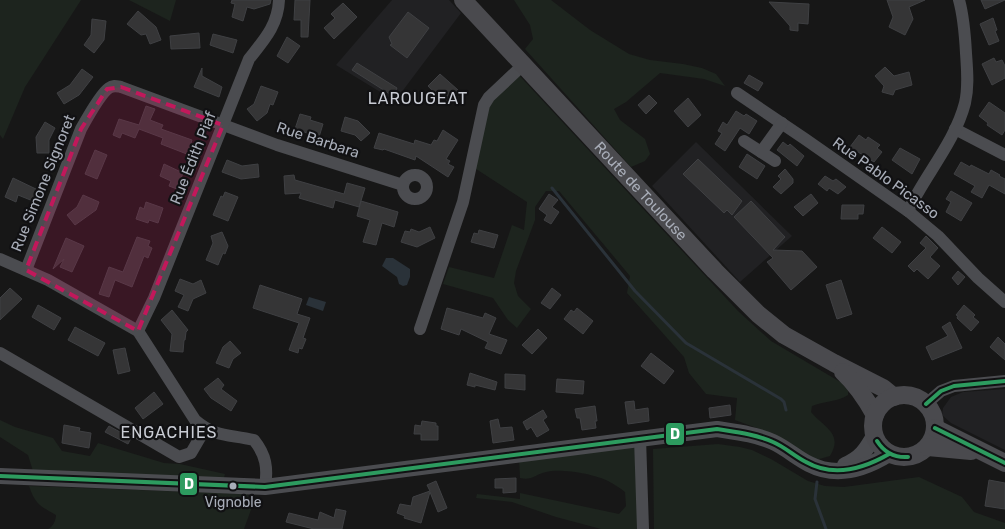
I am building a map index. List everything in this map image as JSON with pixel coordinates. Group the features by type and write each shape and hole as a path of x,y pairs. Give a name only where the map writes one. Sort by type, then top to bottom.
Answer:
{"main road":[{"name":"Route de Toulouse","path":"463,0 715,271 758,314 784,335 883,388 894,397"},
{"name":"Route de Toulouse","path":"834,363 853,381 875,415"},
{"path":"911,396 926,404 934,419 935,428 933,438 928,447 910,457 899,457 889,454 874,436 873,426 879,407 894,397 911,396"},
{"path":"935,428 1005,463"},
{"path":"928,447 982,452"}],"street":[{"name":"Rue Édith Piaf","path":"138,331 154,298 249,59 276,22 279,0"},
{"path":"908,211 955,129 964,103 967,88 964,19 959,0"},
{"path":"420,329 463,202 484,105 489,97 523,65"},
{"name":"Rue Simone Signoret","path":"26,270 81,129 87,117 107,89 113,86 121,86 223,125"},
{"name":"Rue Pablo Picasso","path":"737,93 908,211 938,236 978,278 1005,302"},
{"path":"761,152 782,123"},
{"name":"Rue Barbara","path":"223,125 278,145 404,185"},
{"path":"955,129 1005,155"},
{"path":"744,141 775,162"},
{"path":"0,259 26,270 138,331 195,420 205,429 224,436 239,436 254,440 262,450 265,461 267,473 265,486"},
{"path":"0,353 179,457 191,453 205,429"},
{"path":"926,404 941,391 948,388 1005,381"},
{"path":"0,476 212,486 265,486 717,429 748,433 773,442 811,465 826,470 848,472 878,461 889,454"},
{"path":"826,470 843,466 856,460 865,453 874,436"},
{"path":"640,438 643,529"}],"highlighted area":[{"path":"121,87 223,125 138,331 26,270 81,129 107,89"}],"shaded area":[{"path":"0,0 81,0 25,87 3,139 0,135"},
{"path":"129,0 176,0 170,21"},
{"path":"392,0 449,0 461,13 395,101 336,65"},
{"path":"514,0 551,0 590,30 629,54 650,60 702,68 716,74 725,86 704,79 660,73 626,102 614,109 620,120 645,139 650,154 645,161 631,167 525,49 533,39 530,25"},
{"path":"517,73 738,311 771,341 842,383 848,391 848,395 812,406 811,412 833,436 835,442 830,456 816,460 770,433 735,420 737,398 706,394 689,373 684,357 627,293 630,276 559,191 546,191 535,207 535,220 516,271 514,283 518,296 531,309 517,328 508,320 493,298 443,284 449,267 494,278 512,225 524,230 527,202 473,167 489,105"},
{"path":"696,142 792,236 740,282 652,186"},
{"path":"386,258 393,258 410,269 407,285 399,284 397,277 382,266"},
{"path":"309,297 326,302 323,311 306,305"},
{"path":"1005,389 1005,450 951,423 942,415 943,408 951,397 963,392"},
{"path":"0,420 15,427 53,438 62,451 90,456 98,443 164,463 180,464 225,474 224,478 33,471 28,455 0,437"},
{"path":"718,444 752,450 808,481 825,486 844,487 919,477 962,497 974,512 1005,523 1005,529 654,529 653,449"},
{"path":"637,445 639,529 601,529 556,517 512,502 476,498 477,494 520,499 520,493 619,514 626,506 625,492 612,483 602,478 568,471 552,471 528,479 520,478 519,458"},
{"path":"29,486 247,494 252,507 244,529 48,529 54,523 56,515 39,504"}],"building":[{"path":"232,0 271,0 270,4 254,9 247,7 243,21 232,17 235,4 231,3"},
{"path":"295,0 310,0 308,37 301,37 301,20 294,20"},
{"path":"887,0 925,0 909,7 913,19 905,35 889,27 893,17"},
{"path":"981,0 1005,0 985,9"},
{"path":"769,2 809,4 808,24 798,23 798,31 790,30 790,26"},
{"path":"343,3 357,17 334,39 324,28 335,18 331,14"},
{"path":"138,11 156,27 161,40 150,44 146,34 141,35 127,24"},
{"path":"408,12 429,28 407,58 390,45 392,44 389,37"},
{"path":"993,18 999,41 989,45 980,24"},
{"path":"92,19 106,21 104,40 94,53 84,45 91,35"},
{"path":"199,33 200,48 171,49 170,36"},
{"path":"213,34 237,40 233,53 210,45"},
{"path":"287,37 300,46 288,63 277,56"},
{"path":"994,58 996,62 1002,60 1005,66 1005,78 992,85 982,64"},
{"path":"357,63 397,88 393,96 352,70"},
{"path":"885,67 894,76 909,72 912,85 895,90 893,95 882,92 884,86 875,76"},
{"path":"202,68 202,76 222,87 219,97 194,87"},
{"path":"82,69 93,77 79,95 64,104 57,93 70,85"},
{"path":"440,74 458,90 446,105 428,86"},
{"path":"749,75 763,83 758,91 744,83"},
{"path":"261,86 278,92 273,105 270,104 267,113 257,121 247,109 254,104"},
{"path":"649,95 657,103 646,114 638,105"},
{"path":"688,98 701,115 688,127 674,111"},
{"path":"989,102 1005,113 1005,130 1002,135 987,125 988,123 979,116"},
{"path":"146,106 155,109 150,120 163,125 161,129 192,140 191,143 196,145 192,156 161,144 163,138 139,129 135,138 122,133 120,138 113,135 119,119 139,125"},
{"path":"736,111 744,116 746,114 757,121 749,134 740,128 725,151 715,144 722,133 718,131 723,122 727,125"},
{"path":"300,114 311,117 310,120 323,124 319,137 295,129"},
{"path":"345,117 358,121 370,133 361,141 355,135 341,131"},
{"path":"45,122 55,128 49,140 49,153 37,153 36,137"},
{"path":"443,130 458,140 446,159 450,161 448,164 454,167 448,177 416,156 415,160 384,149 374,148 379,133 414,144 415,140 431,145 434,140 437,141"},
{"path":"859,135 866,140 868,137 880,145 877,148 882,152 874,162 850,147"},
{"path":"783,142 788,146 790,144 804,156 797,166 777,150"},
{"path":"900,148 920,159 912,174 892,160"},
{"path":"95,150 107,155 97,179 85,174"},
{"path":"747,154 765,166 757,179 739,167"},
{"path":"698,159 742,201 732,215 727,210 724,213 683,174"},
{"path":"227,160 242,166 258,164 259,177 241,179 222,172"},
{"path":"961,162 989,174 991,170 1000,175 1005,179 1005,194 989,185 982,198 971,192 975,186 954,174"},
{"path":"164,164 183,173 177,189 169,186 171,181 160,176"},
{"path":"785,169 793,179 793,183 781,194 773,187 781,179 778,176"},
{"path":"294,175 295,180 344,194 347,183 365,188 359,207 335,200 333,208 299,198 301,193 285,194 284,176"},
{"path":"825,176 833,181 836,179 846,187 838,194 829,188 827,191 818,184"},
{"path":"13,178 38,190 33,201 18,195 16,202 5,197"},
{"path":"951,191 972,203 961,221 946,212 951,202 946,199"},
{"path":"225,192 238,197 228,221 213,215 221,196 223,197"},
{"path":"549,194 558,200 552,207 559,212 551,224 544,220 547,215 539,209"},
{"path":"811,194 818,203 803,216 794,207"},
{"path":"83,195 99,202 96,210 75,225 67,215 77,207"},
{"path":"361,201 398,212 394,227 382,223 376,245 363,242 370,220 357,216"},
{"path":"751,201 785,237 773,250 802,251 817,267 791,290 767,262 773,258 734,217"},
{"path":"146,202 163,208 158,223 149,220 148,223 136,219 140,207 144,209"},
{"path":"842,205 864,205 863,214 858,214 858,219 841,219"},
{"path":"430,227 435,238 417,247 401,242 405,231 410,232 411,229 419,232"},
{"path":"882,227 901,242 892,253 873,238"},
{"path":"479,230 498,235 494,248 471,242 474,233 478,234"},
{"path":"222,232 228,246 218,265 206,260 213,243 211,236"},
{"path":"926,236 938,248 930,257 940,266 928,279 917,269 914,272 908,266 926,248 920,243"},
{"path":"137,237 150,241 148,246 152,248 148,258 144,256 132,287 115,280 109,297 99,294 109,267 123,272"},
{"path":"66,238 84,246 72,272 60,267 64,259 53,269"},
{"path":"958,271 965,277 958,285 952,278"},
{"path":"180,279 193,284 201,280 206,293 193,299 188,311 178,307 184,295 175,291"},
{"path":"841,280 852,314 837,319 826,285"},
{"path":"260,285 302,299 297,314 310,318 303,338 306,339 302,349 299,348 298,353 289,350 299,323 253,308"},
{"path":"10,288 22,299 0,320 0,298"},
{"path":"552,288 561,295 550,309 541,303"},
{"path":"38,305 61,318 54,330 32,317"},
{"path":"964,305 975,315 973,317 979,322 971,331 956,315"},
{"path":"447,308 483,318 485,313 496,318 489,334 507,340 501,354 485,348 488,342 461,329 459,335 441,329"},
{"path":"577,308 593,321 583,334 564,319 571,310 574,312"},
{"path":"172,310 188,330 184,340 183,352 170,351 172,334 161,320"},
{"path":"950,322 962,348 932,360 926,347 948,336 942,327"},
{"path":"75,327 105,343 98,356 68,340"},
{"path":"538,329 547,338 532,354 522,345"},
{"path":"998,337 1005,344 1005,360 990,347"},
{"path":"230,341 241,353 233,359 229,368 216,363 223,347"},
{"path":"125,348 130,371 118,374 113,350"},
{"path":"651,353 674,371 664,384 641,366"},
{"path":"470,373 497,382 495,390 467,385"},
{"path":"505,374 525,375 525,390 505,388"},
{"path":"218,378 224,385 221,389 237,401 231,411 211,398 204,389"},
{"path":"557,379 584,381 583,394 556,392"},
{"path":"154,392 163,404 143,419 135,408"},
{"path":"634,401 635,410 648,408 649,421 628,424 625,402"},
{"path":"730,405 731,415 710,418 709,408"},
{"path":"595,406 596,428 582,430 580,418 577,418 575,409"},
{"path":"543,410 547,417 543,420 549,430 537,437 531,427 527,430 523,422"},
{"path":"498,419 500,428 512,427 514,440 493,443 490,421"},
{"path":"422,421 436,423 436,426 438,426 438,440 421,440 421,434 414,434 415,425 421,426"},
{"path":"64,425 80,428 79,431 91,433 89,448 62,443"},
{"path":"109,426 131,438 128,444 105,432"},
{"path":"516,478 516,492 503,493 503,488 495,488 495,479"},
{"path":"989,480 1005,483 1005,509 985,506"},
{"path":"436,481 447,508 438,512 430,492 421,523 404,518 405,516 397,513 400,504 411,506 413,497 430,491 427,485"},
{"path":"336,509 346,511 342,529 314,529 286,522 289,513 318,520 320,512 334,518"}],"waterway":[{"path":"552,188 635,291 686,343 781,399 786,410"},
{"path":"817,482 815,499 826,529"}],"transit line":[{"name":"D","path":"926,404 941,391 954,386 1005,381"},
{"name":"D","path":"935,428 1005,463"},
{"name":"D","path":"0,476 265,487 717,429 766,439 782,446 806,462 827,470 848,470 869,464 889,454"},
{"name":"D","path":"877,441 890,454 908,457"}],"place":[{"name":"Vignoble","path":"233,486"}],"district":[{"name":"LAROUGEAT","path":"418,98"},
{"name":"ENGACHIES","path":"169,432"}]}
